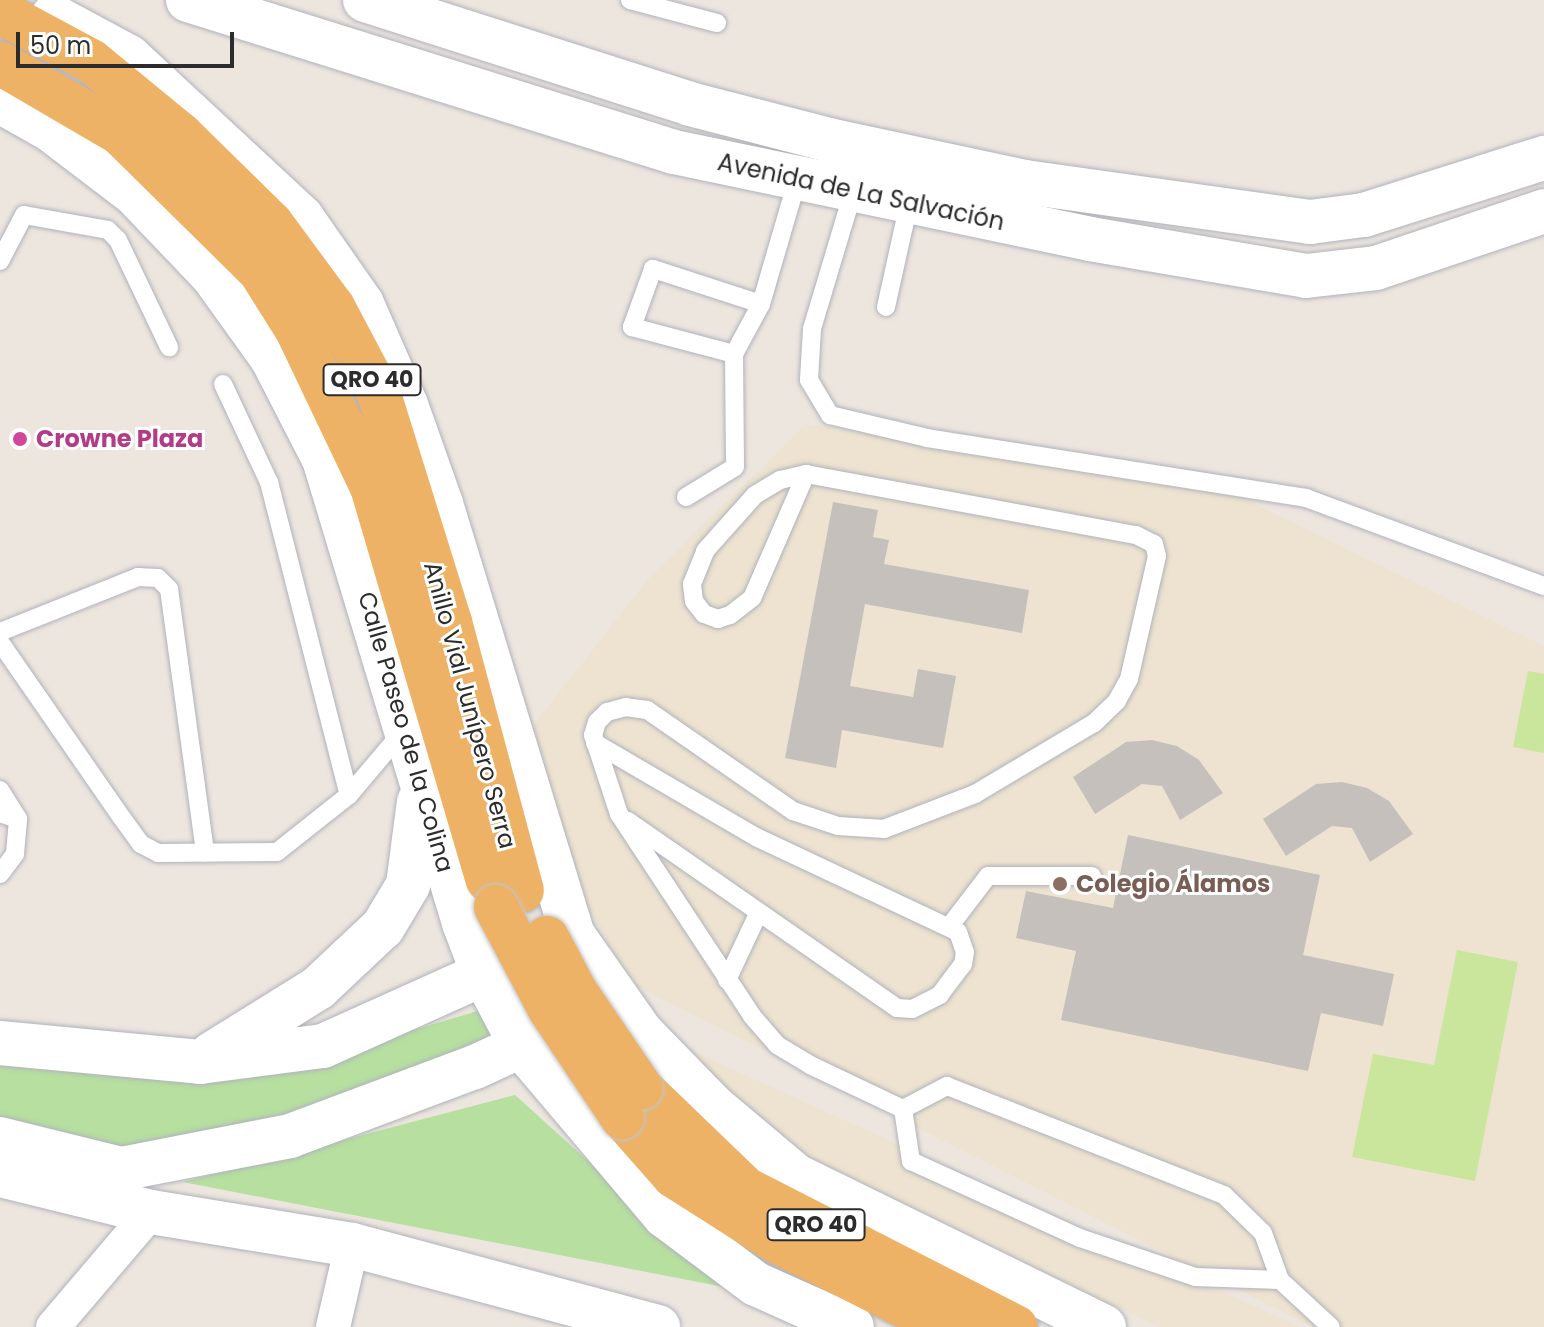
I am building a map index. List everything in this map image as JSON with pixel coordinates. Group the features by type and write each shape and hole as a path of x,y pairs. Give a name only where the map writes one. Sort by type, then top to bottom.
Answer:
{"highway":[{"name":"Anillo Vial Junípero Serra","path":"0,12 91,61 180,134 271,223 333,307 379,394 450,622 509,899"},
{"name":"Anillo Vial Junípero Serra","path":"0,63 120,133 260,271 297,330 372,487 509,899 575,991 632,1103 674,1176 776,1241 947,1327"},
{"name":"Anillo Vial Junípero Serra","path":"632,1103 746,1189 1016,1327"}],"street":[{"path":"23,0 129,57 302,218 362,304 406,405 441,504 569,922 622,1009 714,1107 796,1176 1104,1327"},
{"name":"Avenida de La Salvación","path":"188,0 297,17 366,56 623,139 674,152 797,181 1018,225 1306,276 1376,268 1544,211"},
{"path":"366,56 375,3"},
{"name":"Avenida de La Salvación","path":"375,3 690,104 1025,182 1310,222 1364,215 1544,158"},
{"path":"623,139 643,90"},
{"name":"Calle Paseo de la Colina","path":"0,101 51,130 135,194 213,276 272,358 324,459 420,791 478,960 532,1059 665,1216 756,1284 852,1327"},
{"path":"674,152 690,104"},
{"path":"1018,225 1025,182"},
{"path":"1090,239 1098,192"},
{"path":"1364,215 1376,268"},
{"path":"1306,276 1310,222"},
{"path":"200,1062 318,988 383,927 408,885 420,791"},
{"path":"0,1043 200,1062 323,1046 478,960 569,922"},
{"path":"0,1139 121,1169 290,1136 584,1040 622,1009"},
{"path":"0,1175 151,1212 352,1245 658,1327"},
{"path":"53,1327 151,1212"},
{"path":"333,1327 352,1245"}],"lane":[{"path":"630,0 717,23"},
{"path":"686,497 735,467 734,354 761,304 797,181"},
{"path":"853,192 812,329 809,380 830,415 927,438 1306,498 1544,586"},
{"path":"886,307 909,203"},
{"path":"0,261 24,215 108,230 118,240 169,347"},
{"path":"734,354 632,327 653,269 761,304"},
{"path":"223,384 269,482 349,795"},
{"path":"806,474 752,598 730,615 718,619 704,614 694,601 692,584 705,551 755,495 780,480 806,474 1136,535 1154,544 1157,569 1129,679 1117,701 1094,723 975,794 884,829 838,826 793,811 647,710 626,707 607,712 597,722 595,743 619,814 727,980 777,1045 903,1109"},
{"path":"0,632 138,577 158,578 169,589 205,853"},
{"path":"0,642 141,844 158,853 277,852 349,795 403,731"},
{"path":"595,743 756,837 949,927 964,941 963,964 940,995 912,1009 897,1008 758,914 619,814"},
{"path":"0,790 9,816 15,854 0,874"},
{"path":"949,927 988,876 1092,876"},
{"path":"727,980 758,914"},
{"path":"903,1109 947,1086 1224,1195 1263,1233 1280,1280 1331,1327"},
{"path":"903,1109 911,1161 1080,1238 1195,1277 1280,1280"}],"shaded area":[{"name":"Colegio Álamos","path":"806,424 1231,492 1544,646 1544,1327 1312,1327 634,985 582,898 528,732 649,578"},
{"path":"681,1046 1300,1327 1159,1327 808,1156 769,1129"}],"green space":[{"path":"1528,671 1544,674 1544,753 1513,747"},
{"path":"1457,950 1518,962 1475,1181 1352,1157 1373,1054 1434,1065"},
{"path":"491,1007 509,1041 277,1127 118,1148 0,1120 0,1053 302,1063"},
{"path":"515,1095 729,1288 183,1182"}],"building":[{"path":"833,502 878,510 873,537 889,540 884,564 1029,590 1022,633 865,604 850,686 913,697 918,669 956,676 943,748 842,730 836,768 785,758"},
{"path":"1152,740 1177,746 1199,760 1223,793 1180,820 1162,786 1142,784 1095,814 1073,777 1126,742"},
{"path":"1342,782 1367,788 1389,801 1413,834 1370,862 1352,828 1332,826 1286,856 1263,819 1316,784"},
{"path":"1128,835 1320,875 1303,955 1394,974 1383,1026 1321,1013 1308,1071 1061,1020 1076,951 1016,938 1026,891 1113,908"}],"place":[{"name":"Crowne Plaza","path":"20,439"},
{"name":"Colegio Álamos","path":"1060,884"}]}
